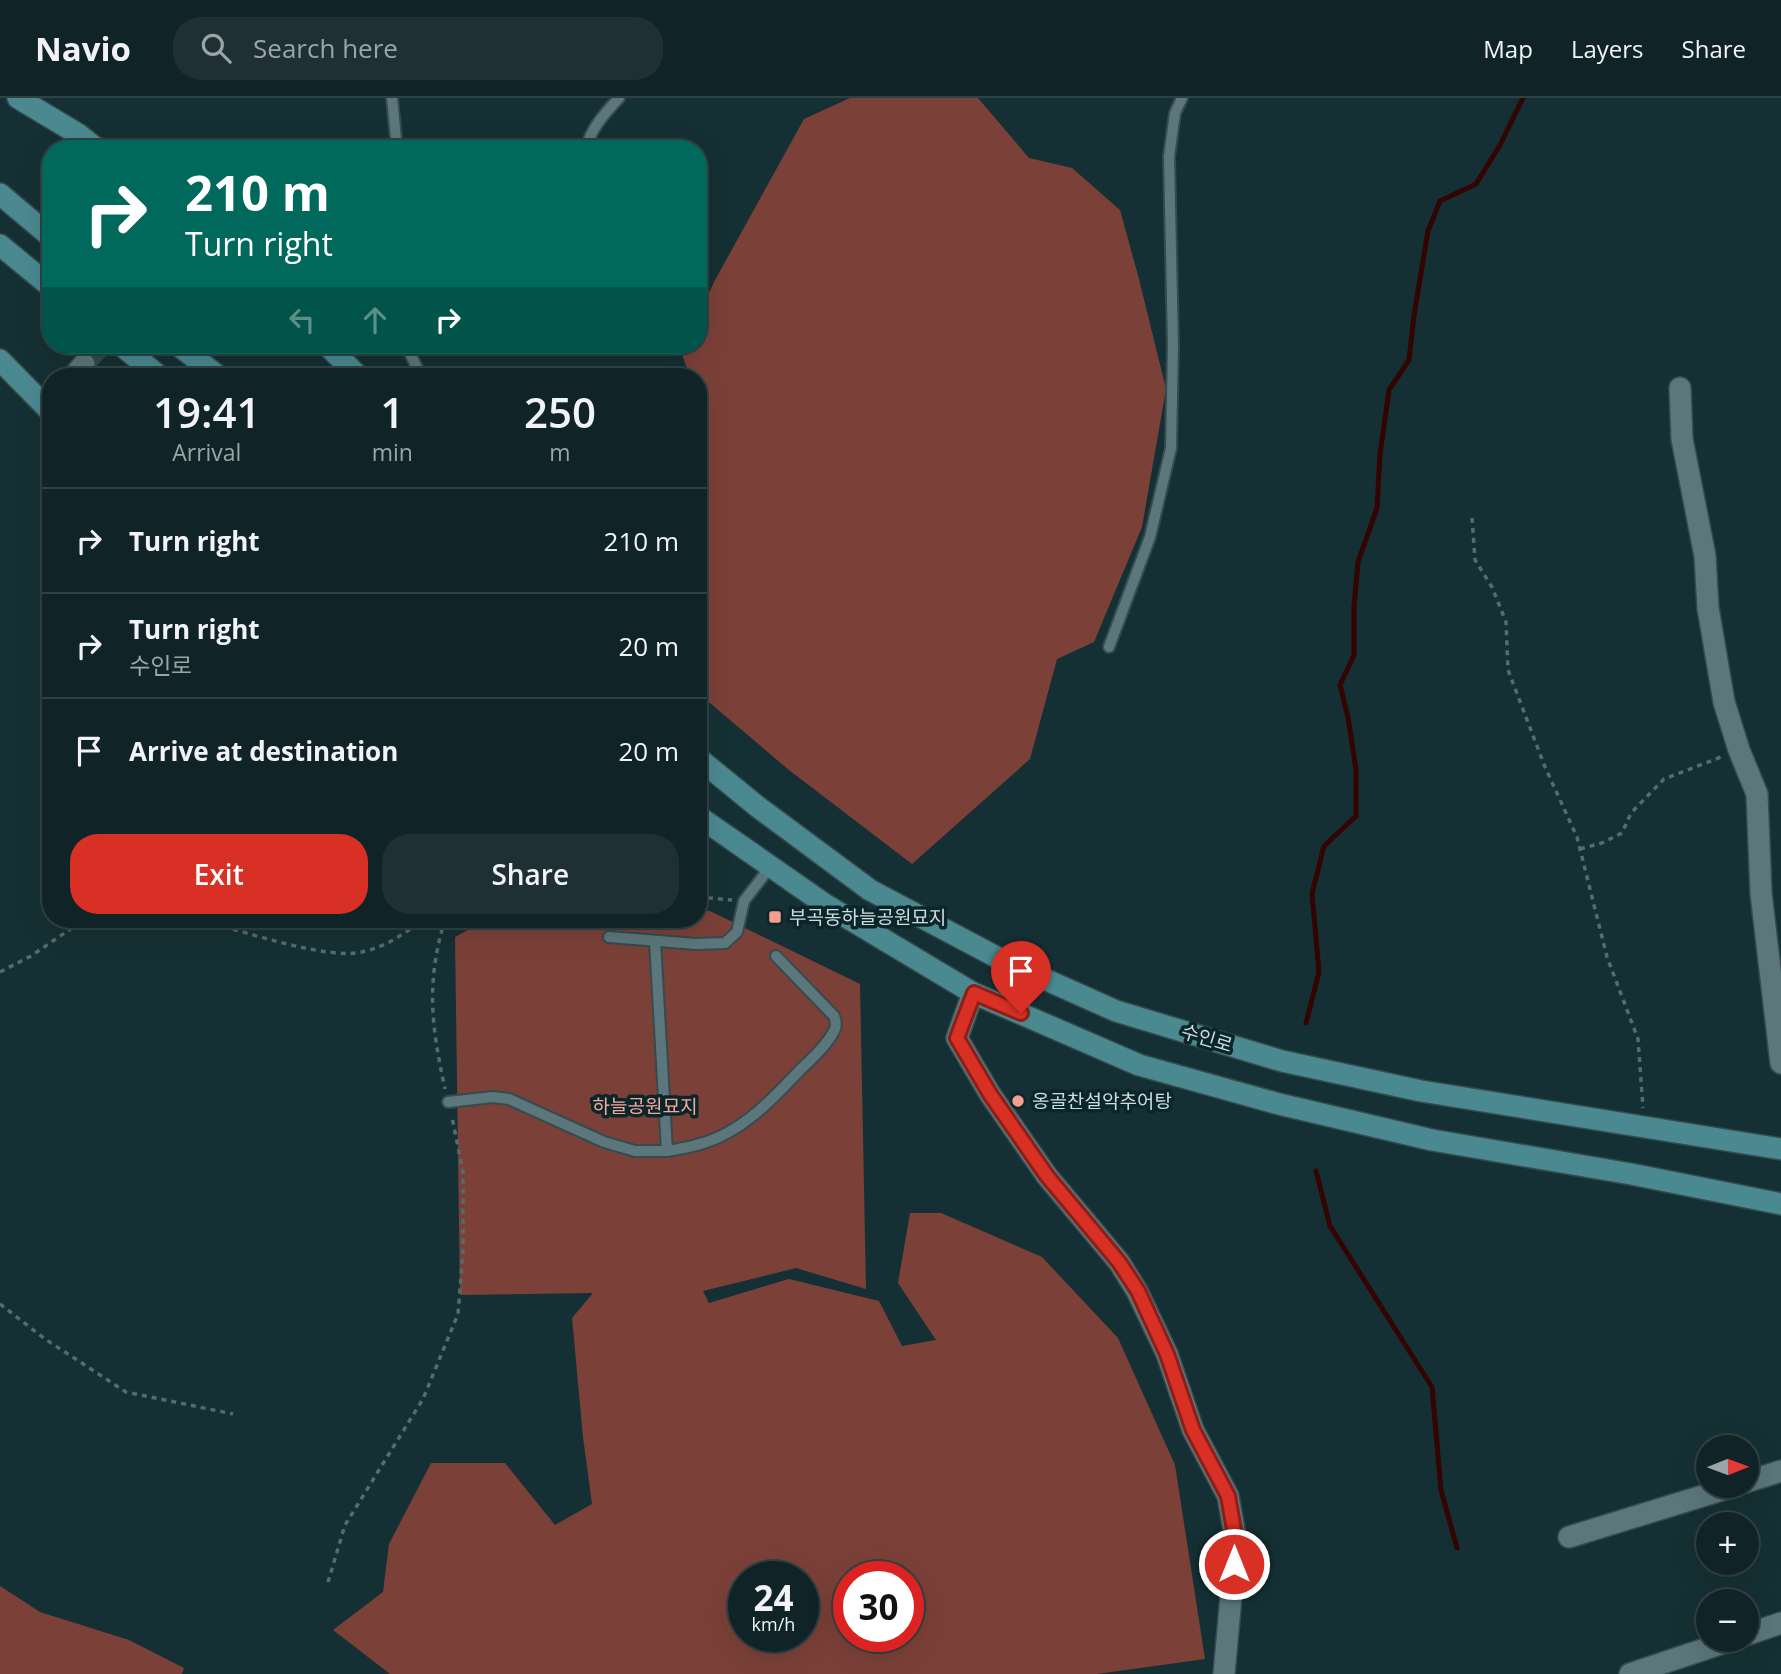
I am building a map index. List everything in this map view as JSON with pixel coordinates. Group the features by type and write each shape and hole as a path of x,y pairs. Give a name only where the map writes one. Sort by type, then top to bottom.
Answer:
{"main road":[{"path":"18,98 86,140"},
{"path":"0,194 42,229"},
{"path":"0,245 42,280"},
{"path":"132,354 149,368"},
{"path":"190,354 208,368"},
{"path":"336,354 350,368"},
{"path":"0,360 42,401"},
{"name":"수인로","path":"707,765 758,807 870,890 1004,961 1116,1011 1282,1061 1421,1091 1781,1149"},
{"path":"707,822 826,905 974,993 1139,1065 1279,1104 1432,1140 1630,1174 1781,1204"}],"street":[{"path":"1680,388 1682,439 1705,556 1708,608 1724,702 1739,750 1757,793 1760,893 1781,1063"},
{"path":"974,993 957,1038 990,1094 1047,1176 1119,1262 1138,1291 1167,1354 1193,1430 1228,1496 1236,1541 1224,1674"},
{"path":"1759,1478 1781,1471"},
{"path":"1569,1537 1696,1498"},
{"path":"1759,1631 1781,1623"},
{"path":"1630,1674 1696,1652"}],"lane":[{"path":"392,98 396,140"},
{"path":"589,140 603,115 619,98"},
{"path":"1109,648 1150,537 1171,448 1173,346 1169,157 1175,113 1182,98"},
{"path":"609,937 696,944 725,943 737,932 744,901 771,866"},
{"path":"655,940 667,1151"},
{"path":"449,1102 493,1097 509,1099 604,1142 635,1152 667,1151 696,1146 719,1137 744,1124 767,1104 809,1062 834,1032 834,1016 776,956"}],"path":[{"path":"1472,518 1475,560 1492,587 1506,622 1508,670 1580,849 1607,957 1638,1039 1644,1127"},
{"path":"1580,849 1602,843 1622,832 1632,813 1664,779 1739,750"},
{"path":"707,898 744,901"},
{"path":"0,972 31,956 72,928"},
{"path":"230,928 328,952 361,953 387,942 410,928"},
{"path":"328,1582 345,1525 424,1399 458,1314 463,1251 464,1172 437,1050 431,993 442,928"},
{"path":"0,1304 46,1339 126,1392 233,1415"}],"green space":[{"path":"850,98 978,98 1029,158 1072,168 1120,210 1166,389 1142,527 1094,642 1057,659 1030,759 912,864 789,770 707,701 707,368 687,368 682,355 707,354 707,298 804,119"},
{"name":"하늘공원묘지","path":"707,911 710,911 860,984 866,1289 796,1268 703,1291 709,1303 789,1279 879,1301 902,1346 936,1340 898,1283 910,1213 941,1213 1042,1257 1118,1338 1175,1465 1205,1659 1097,1674 390,1674 333,1630 383,1592 389,1544 431,1463 505,1463 555,1525 592,1504 572,1318 593,1293 460,1295 455,937 472,928 707,928"},
{"path":"0,1586 40,1612 129,1640 184,1668 182,1674 0,1674"}],"waterway":[{"path":"1306,1023 1319,972 1312,894 1324,846 1356,816 1356,770 1340,685 1354,655 1358,562 1377,508 1380,454 1389,390 1409,360 1428,231 1440,201 1476,184 1500,145 1523,98"},
{"path":"1316,1171 1330,1226 1432,1387 1441,1490 1457,1548"}],"tunnel":[{"path":"84,364 93,354"}],"place":[{"name":"부곡동하늘공원묘지","path":"775,917"},
{"name":"옹골찬설악추어탕","path":"1018,1101"}],"route":[{"path":"1021,1013 974,993 957,1038 990,1094 1047,1176 1119,1262 1138,1291 1167,1354 1193,1430 1228,1496 1236,1541 1234,1564"}]}
